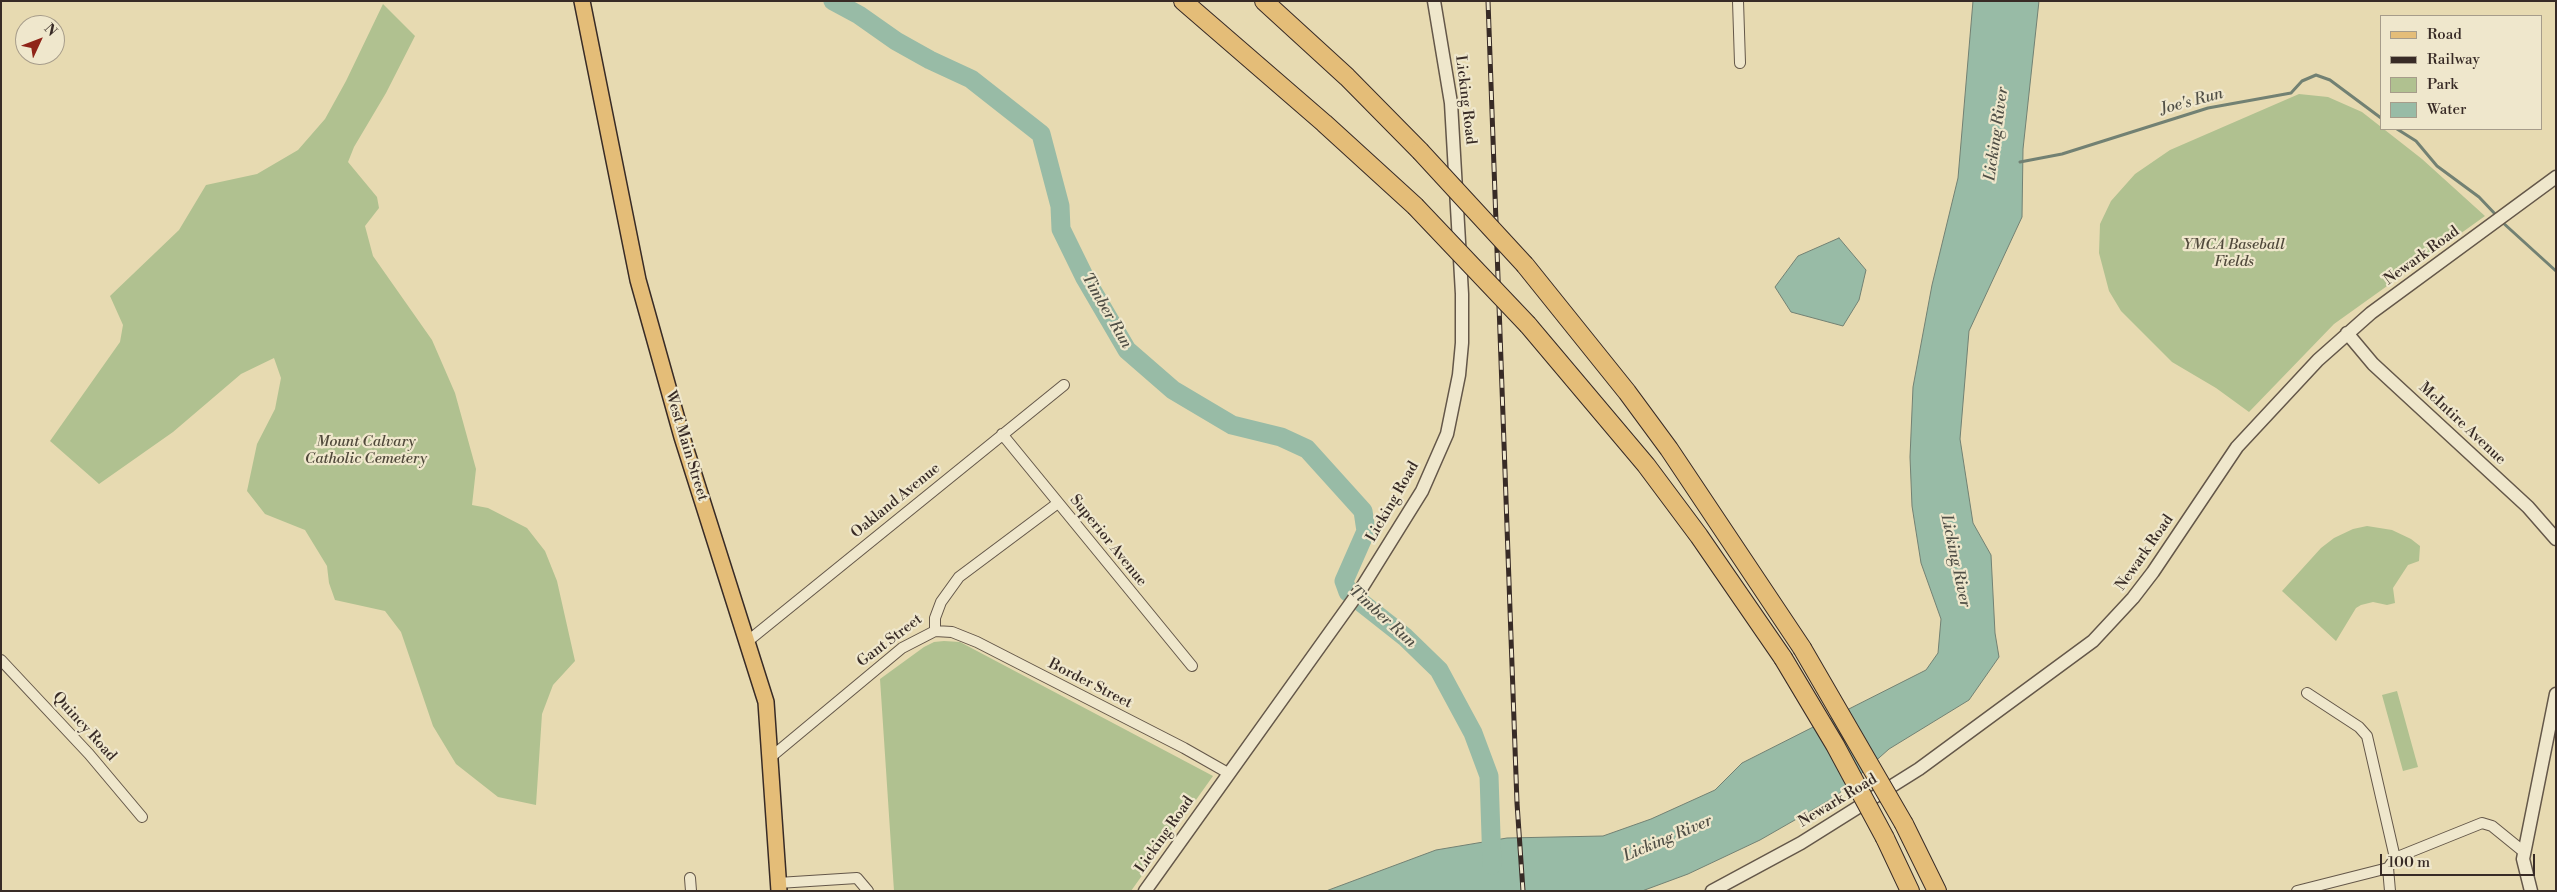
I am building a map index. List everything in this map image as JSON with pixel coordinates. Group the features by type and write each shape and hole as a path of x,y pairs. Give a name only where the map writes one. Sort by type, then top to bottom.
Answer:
{"highway":[{"path":"1183,1 1324,123 1415,206 1528,325 1646,465 1704,544 1783,658 1835,745 1886,838 1910,891"},
{"path":"1264,1 1347,77 1420,151 1525,265 1580,331 1653,427 1802,648 1904,824 1937,891"}],"main road":[{"name":"West Main Street","path":"582,1 638,280 682,437 766,702 778,887"}],"street":[{"name":"Licking Road","path":"1145,891 1361,589 1422,490 1447,434 1459,374 1462,343 1462,294 1455,141 1447,72 1434,1"},
{"path":"1738,1 1740,63"},
{"name":"Newark Road","path":"1712,891 1737,885 1920,769 2050,675 2093,641 2134,598 2237,448 2285,394 2347,333 2556,177"},
{"name":"McIntire Avenue","path":"2347,333 2373,364 2528,508 2556,539"},
{"name":"Oakland Avenue","path":"748,641 1064,385"},
{"name":"Superior Avenue","path":"1002,434 1192,666"},
{"name":"Gant Street","path":"771,757 902,648 934,631 935,618 941,602 959,577 1058,503"},
{"name":"Border Street","path":"934,631 952,632 977,642 1184,748 1228,773"},
{"name":"Quincy Road","path":"1,660 89,754 142,817"},
{"path":"2307,693 2360,727 2367,736 2394,858"},
{"path":"2532,891 2523,859 2556,694"},
{"path":"2390,891 2388,868 2394,858 2482,824 2492,826 2524,852"},
{"path":"2297,891 2388,868"},
{"path":"690,878 691,891"},
{"path":"778,887 857,878 868,891"}],"green space":[{"name":"Mount Calvary Catholic Cemetery","path":"383,4 415,36 386,93 354,147 348,162 377,197 379,208 365,226 373,256 432,340 455,393 476,469 472,505 488,508 527,528 545,551 557,581 575,661 553,685 542,714 536,805 498,797 456,764 433,726 401,632 385,611 335,600 329,583 327,566 305,530 265,514 247,491 257,444 275,409 281,378 274,358 241,374 173,432 99,484 50,441 120,342 123,325 110,296 179,230 206,185 257,174 298,150 325,119 346,81"},
{"name":"YMCA Baseball Fields","path":"2299,94 2328,97 2362,112 2380,126 2380,130 2385,130 2422,159 2485,216 2334,324 2249,412 2216,388 2172,362 2121,311 2109,291 2099,253 2100,224 2111,201 2135,174 2170,150"},
{"path":"2367,526 2392,530 2411,539 2420,546 2419,561 2408,565 2393,588 2395,603 2387,605 2373,602 2356,608 2336,641 2282,591 2321,548 2334,538 2353,529"},
{"path":"934,642 960,642 1213,776 1131,891 894,891 880,679 924,647"},
{"path":"2397,691 2418,767 2403,771 2382,695"}],"water":[{"name":"Licking River","path":"1973,1 2039,1 2023,149 2022,217 1969,331 1960,439 1973,523 1991,555 1995,633 1999,657 1969,700 1889,749 1835,797 1760,840 1688,874 1642,891 1326,891 1436,850 1507,838 1603,836 1651,819 1715,790 1742,763 1926,670 1938,653 1941,619 1921,563 1912,506 1910,457 1913,387 1932,285 1958,178"},
{"path":"1839,238 1866,270 1859,300 1843,326 1791,312 1775,287 1798,256"}],"waterway":[{"name":"Timber Run","path":"833,1 859,15 896,41 930,60 971,79 1041,134 1060,206 1061,229 1085,278 1127,350 1173,390 1232,425 1281,437 1307,449 1363,511 1366,531 1344,581 1348,592 1405,637 1439,670 1473,733 1489,776 1492,865"},
{"name":"Joe's Run","path":"2020,162 2062,154 2208,108 2291,93 2302,81 2316,75 2330,80 2380,117"},
{"name":"Joe's Run","path":"2399,130 2416,141 2437,166 2479,197 2497,216"},
{"name":"Joe's Run","path":"2501,221 2556,271"}],"railway":[{"path":"1488,1 1517,803 1523,891"}]}
